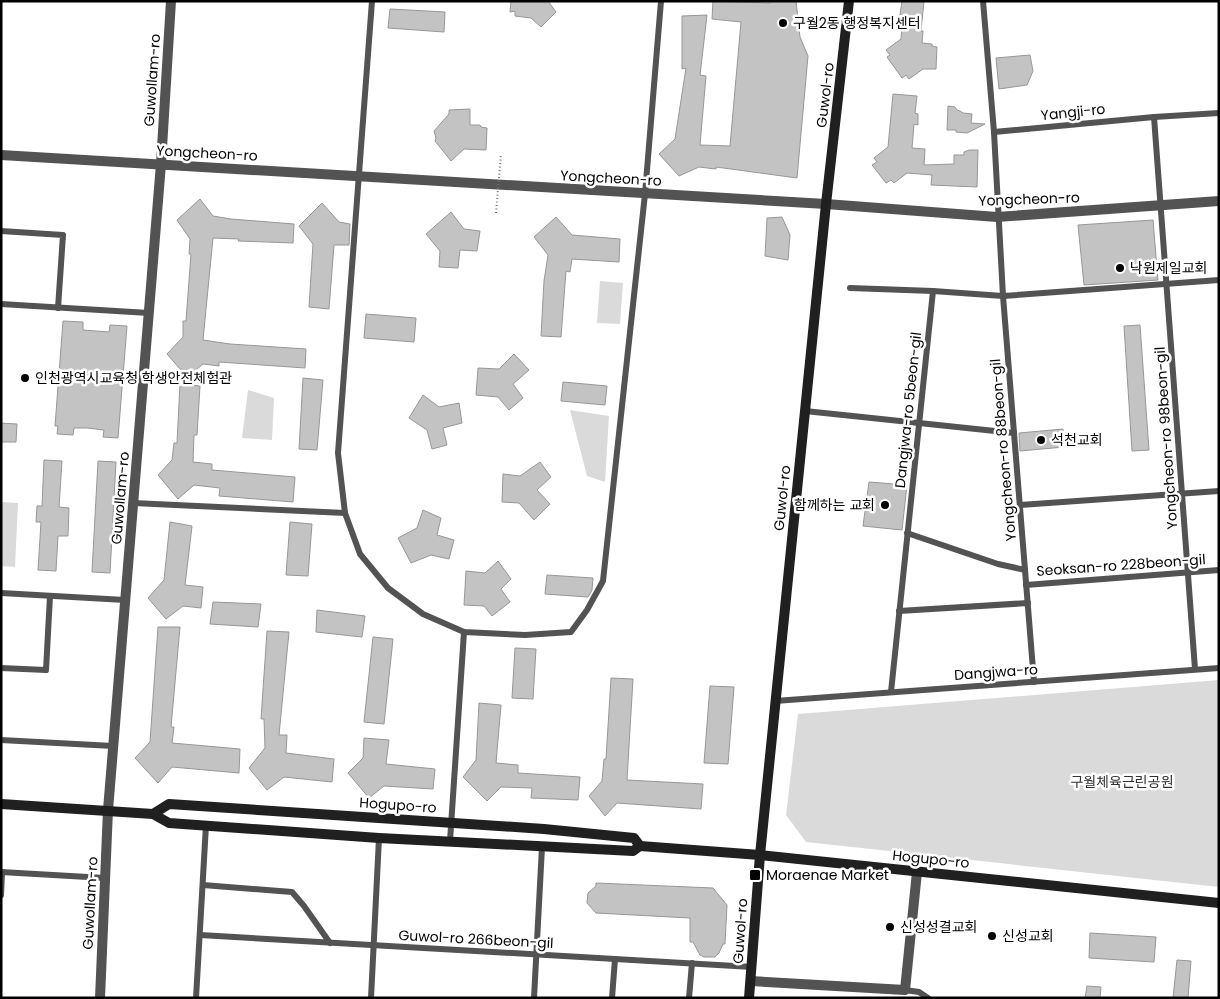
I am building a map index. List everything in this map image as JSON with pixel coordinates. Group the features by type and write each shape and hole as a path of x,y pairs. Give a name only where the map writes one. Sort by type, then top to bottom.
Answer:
{"main road":[{"name":"Guwol-ro","path":"750,998 760,855 775,701 826,204 849,1"},
{"name":"Hogupo-ro","path":"1,804 153,814 169,824 542,847 633,851 640,846 760,855 1219,903"},
{"name":"Hogupo-ro","path":"153,814 168,804 544,829 634,838 640,846"}],"street":[{"name":"Guwollam-ro","path":"100,998 108,810 161,164 171,1"},
{"name":"Yongcheon-ro","path":"1,154 826,204 997,217 1219,201"},
{"path":"751,981 866,993 905,990 917,872"}],"lane":[{"path":"372,1 338,453 345,513 360,554 388,588 423,614 464,632 525,635 571,632 587,610 603,581 645,194 661,1"},
{"name":"Yongcheon-ro 88beon-gil","path":"983,1 994,132 997,217 1034,682"},
{"name":"Yangji-ro","path":"994,132 1219,113"},
{"name":"Yongcheon-ro 98beon-gil","path":"1154,117 1195,670"},
{"path":"1,231 63,235 58,308"},
{"path":"850,288 1003,296 1219,280"},
{"name":"Dangjwa-ro 5beon-gil","path":"891,692 933,291"},
{"path":"1,304 148,313"},
{"path":"805,411 1014,433"},
{"path":"1020,505 1219,491"},
{"path":"133,503 345,513"},
{"path":"907,533 998,564 1025,570"},
{"name":"Seoksan-ro 228beon-gil","path":"1026,585 1219,570"},
{"path":"1,593 125,600"},
{"path":"1,668 46,670 50,596"},
{"path":"899,611 1028,603"},
{"path":"450,841 464,632"},
{"name":"Dangjwa-ro","path":"775,701 1219,668"},
{"path":"1,740 113,746"},
{"path":"196,998 206,825"},
{"path":"371,998 379,838"},
{"path":"534,998 542,847"},
{"path":"1,895 2,872 105,878"},
{"path":"203,885 292,892 330,943"},
{"name":"Guwol-ro 266beon-gil","path":"200,935 752,967"},
{"path":"612,998 615,959"},
{"path":"690,998 692,963"},
{"path":"905,990 920,992 928,998"}],"path":[{"path":"496,213 501,154"}],"green space":[{"path":"600,281 623,283 620,324 597,323"},
{"path":"248,390 274,398 272,440 242,438"},
{"path":"570,410 609,416 605,482 587,476"},
{"path":"1,502 18,503 15,567 1,566"},
{"name":"구월체육근린공원","path":"1219,680 1219,887 806,842 786,815 798,714"}],"building":[{"path":"511,1 548,1 556,12 541,27 531,18 515,16 515,11 510,12"},
{"path":"713,1 770,3 771,1 796,1 800,37 808,56 797,178 716,167 716,169 699,167 679,176 659,154 675,139 686,68 682,69 682,16 707,15 700,75 706,76 700,145 730,146 741,22 712,19"},
{"path":"902,1 924,1 921,31 923,31 922,43 932,44 932,46 937,47 936,69 923,69 909,79 906,75 902,78 887,57 890,55 886,50 901,39 903,15 900,15"},
{"path":"390,9 445,12 444,32 388,28"},
{"path":"1030,55 1033,71 1027,85 999,89 996,58"},
{"path":"893,94 917,96 915,113 918,114 918,125 914,124 912,148 925,149 924,165 954,164 954,155 964,155 964,152 969,150 978,150 977,187 931,185 932,175 907,173 894,183 891,180 886,183 872,165 877,162 874,158 888,147"},
{"path":"948,106 955,107 963,113 972,114 971,123 985,124 967,133 947,130"},
{"path":"470,109 470,125 480,125 487,128 486,150 464,149 451,161 435,141 434,131 449,114 449,110"},
{"path":"200,199 213,216 294,224 293,243 213,238 203,340 230,344 306,349 305,368 219,362 219,366 203,364 187,377 167,354 183,337 183,321 186,321 191,254 189,254 190,239 177,220"},
{"path":"322,203 339,222 350,224 349,245 334,245 329,309 309,307 313,244 299,226"},
{"path":"451,212 464,229 480,231 477,251 460,250 458,268 439,267 440,251 426,234"},
{"path":"556,217 572,235 620,239 619,262 572,259 570,272 566,271 561,337 541,336 544,281 548,255 534,237"},
{"path":"782,217 790,235 788,260 765,256 767,218"},
{"name":"낙원제일교회","path":"1153,220 1158,280 1084,285 1078,225"},
{"path":"366,314 416,318 414,342 364,338"},
{"path":"63,321 83,322 83,330 109,332 110,325 127,326 118,438 103,437 104,430 87,428 74,428 73,435 57,434 58,426 55,426"},
{"path":"1140,325 1149,450 1132,451 1124,326"},
{"path":"514,354 529,370 513,384 523,398 509,410 498,397 476,395 478,368 499,369"},
{"path":"303,378 323,380 317,450 299,449"},
{"path":"563,382 607,386 605,405 561,401"},
{"path":"180,384 200,386 197,435 194,435 193,462 212,464 212,470 295,477 293,502 219,496 220,488 194,485 178,499 158,475 172,460 174,443 177,443"},
{"path":"423,395 439,407 459,403 462,423 443,428 447,445 432,449 427,430 409,418"},
{"path":"1,423 17,424 16,442 1,442"},
{"name":"석천교회","path":"1063,429 1064,447 1020,451 1019,433"},
{"path":"44,460 62,461 59,507 69,508 68,536 58,536 56,571 38,570 41,522 36,522 37,506 42,506"},
{"path":"98,461 116,462 110,573 92,572"},
{"path":"540,462 551,477 537,490 550,504 534,520 519,503 502,502 503,474 520,476"},
{"name":"함께하는 교회","path":"869,482 907,485 902,530 863,526"},
{"path":"423,510 441,518 437,535 454,540 449,559 431,555 411,563 398,538 417,528"},
{"path":"170,522 192,526 185,585 203,587 201,608 183,606 166,619 148,598 164,580"},
{"path":"290,522 312,524 308,576 286,575"},
{"path":"498,561 511,579 501,589 510,602 492,616 484,606 464,605 466,571 485,573"},
{"path":"547,575 593,578 592,590 588,597 545,594"},
{"path":"213,602 261,604 258,627 210,624"},
{"path":"317,610 365,616 362,637 316,632"},
{"path":"158,627 180,627 171,727 174,727 172,743 240,749 239,773 172,767 158,783 135,758 150,742"},
{"path":"267,631 289,632 279,735 287,735 286,753 334,759 332,782 284,777 267,790 249,768 265,748 264,719 261,719"},
{"path":"373,637 393,639 384,724 364,722"},
{"path":"515,648 536,649 533,699 512,698"},
{"path":"611,678 633,679 627,780 703,784 701,809 617,803 605,816 589,796 602,781 604,759 606,759"},
{"path":"710,686 734,687 728,764 704,763"},
{"path":"479,703 501,705 496,763 518,765 518,773 580,777 578,800 531,798 532,788 501,787 487,801 463,777 476,760"},
{"path":"364,738 389,740 386,764 435,769 433,789 384,786 369,798 348,773 363,758"},
{"path":"596,883 713,888 727,905 725,944 723,944 715,957 704,957 700,955 693,942 690,942 690,918 596,913 587,903 588,893 596,886"},
{"path":"1090,933 1156,937 1154,962 1089,958"},
{"path":"1177,960 1191,961 1188,998 1173,998"},
{"path":"1087,986 1101,987 1100,998 1085,998"}],"place":[{"name":"구월2동 행정복지센터","path":"783,23"},
{"name":"낙원제일교회","path":"1120,268"},
{"name":"인천광역시교육청 학생안전체험관","path":"25,378"},
{"name":"석천교회","path":"1041,440"},
{"name":"함께하는 교회","path":"885,505"},
{"name":"Moraenae Market","path":"755,875"},
{"name":"신성성결교회","path":"890,927"},
{"name":"신성교회","path":"992,936"}]}
